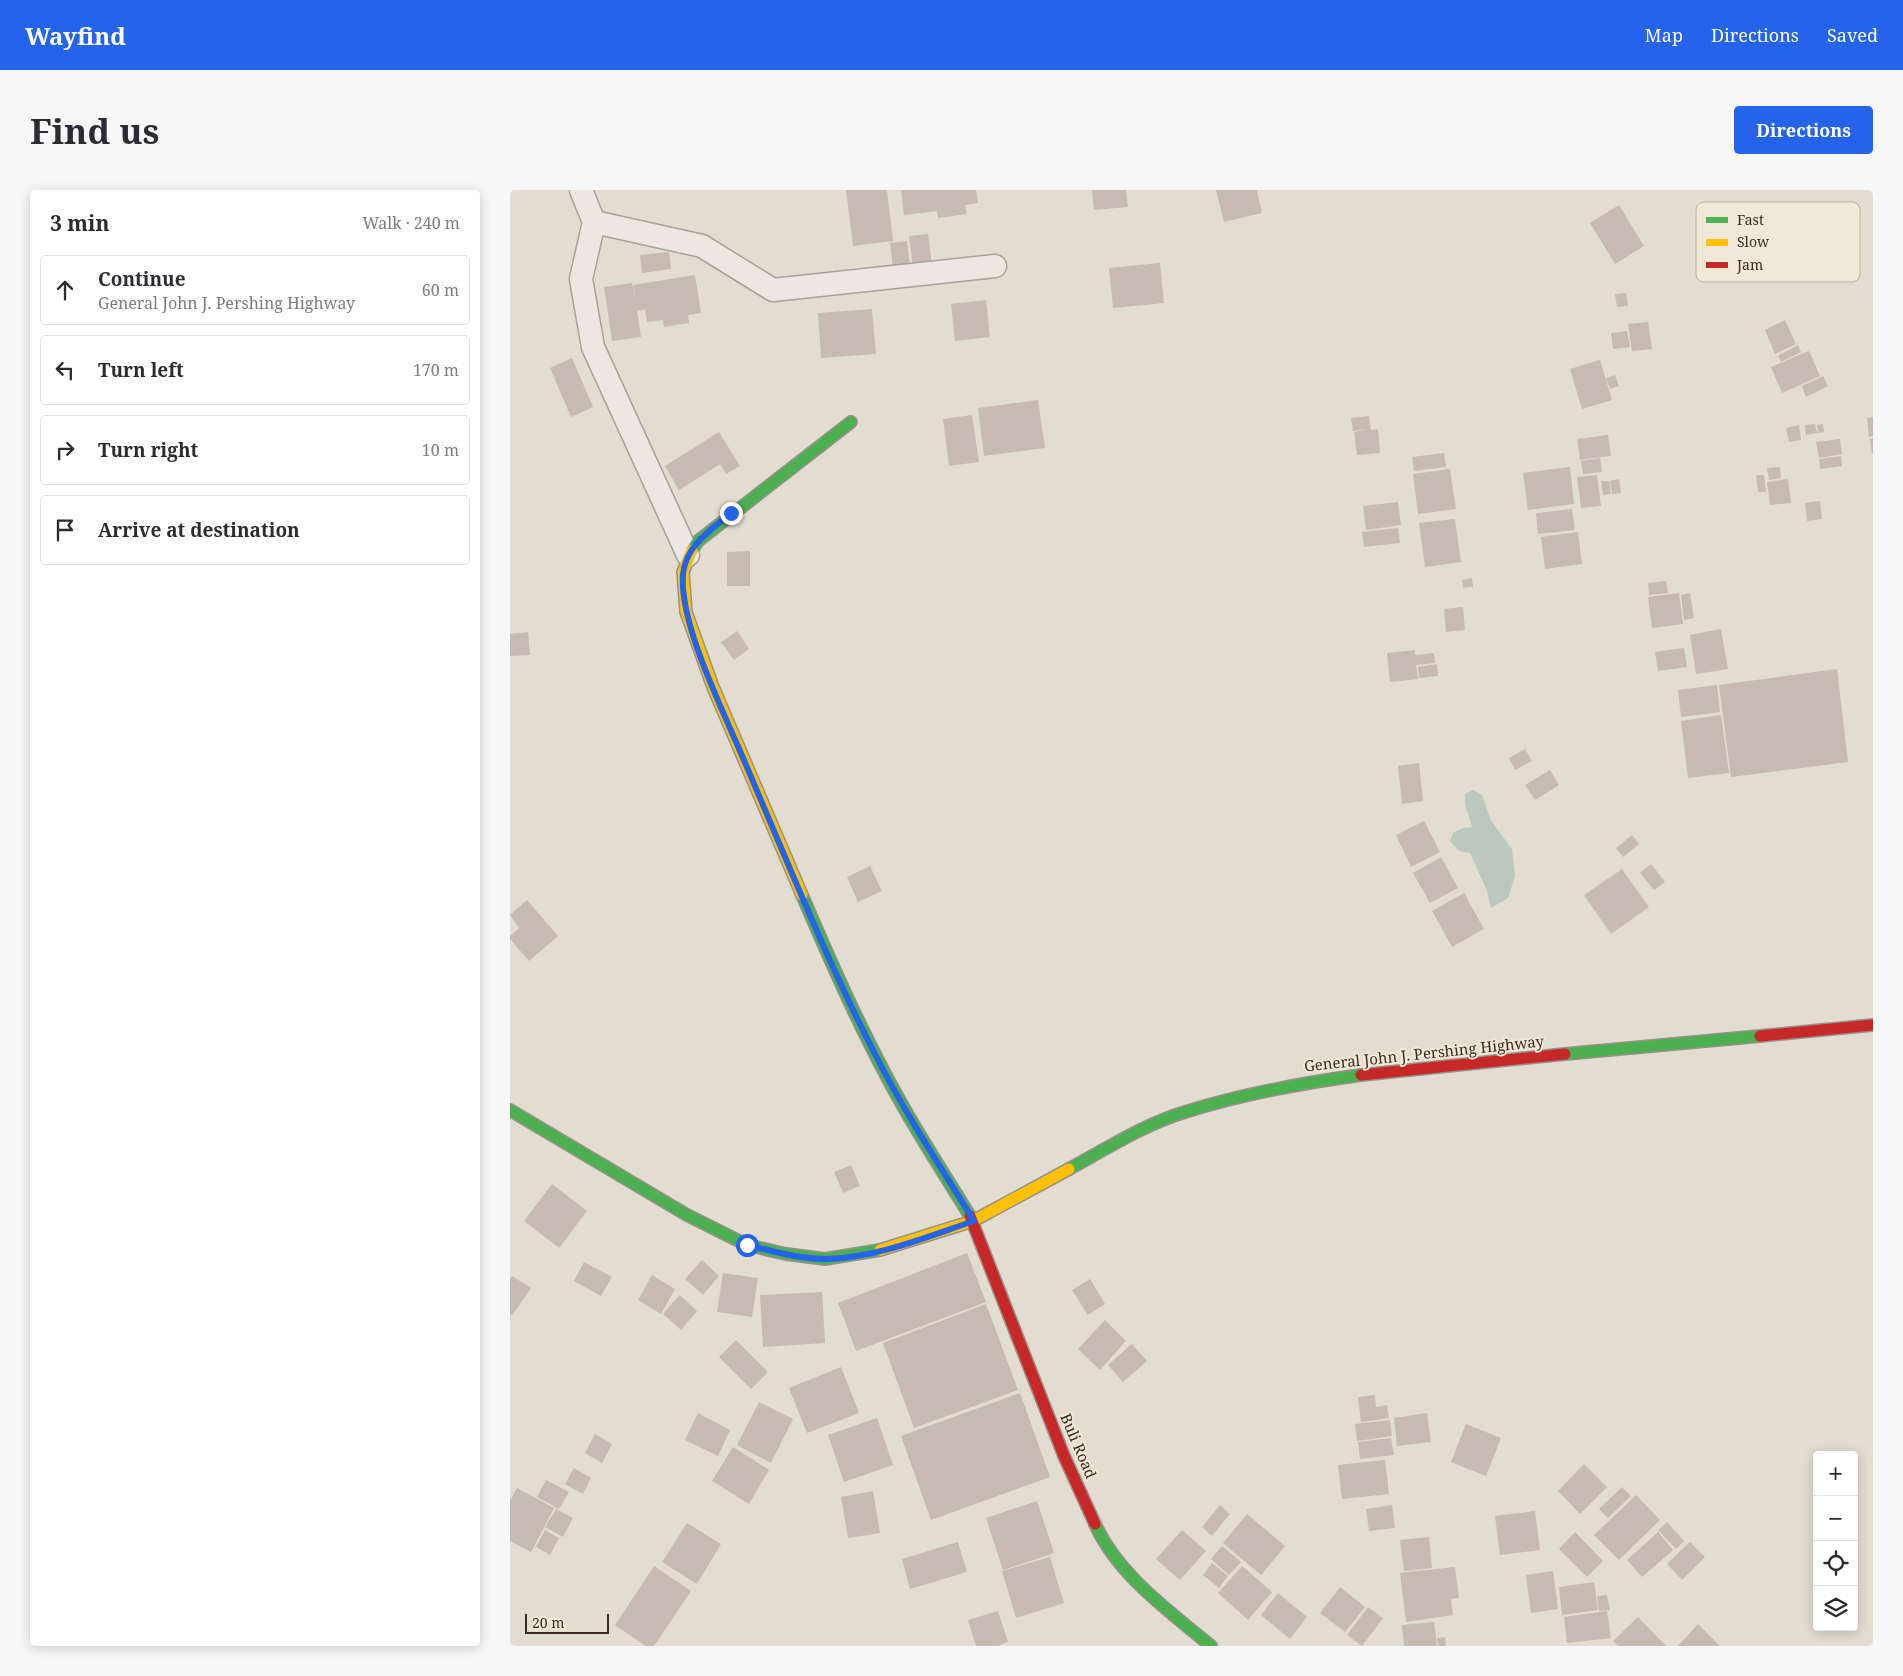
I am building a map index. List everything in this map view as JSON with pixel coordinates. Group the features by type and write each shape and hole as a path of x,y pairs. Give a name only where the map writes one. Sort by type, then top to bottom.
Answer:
{"street":[{"path":"581,190 594,222 580,279 592,346 688,555"},
{"path":"594,222 702,246 772,290 995,266"},
{"path":"688,555 698,540 850,422"},
{"name":"Buli Road","path":"688,555 684,572 683,590 686,612 713,688 828,956 876,1056 904,1108 974,1221 1064,1456 1098,1531 1122,1565 1156,1600 1211,1646"},
{"name":"General John J. Pershing Highway","path":"510,1110 686,1215 747,1245 786,1254 826,1259 865,1254 910,1242 974,1221 1128,1137 1184,1112 1297,1084 1402,1069 1873,1025"}],"shaded area":[{"path":"1473,790 1482,795 1491,821 1512,849 1515,876 1508,898 1491,908 1487,891 1470,853 1459,851 1450,841 1453,833 1463,828 1472,827 1465,805 1465,794"}],"building":[{"path":"846,190 887,190 893,241 853,246"},
{"path":"901,190 976,190 978,203 965,205 967,214 938,218 937,211 904,215"},
{"path":"1092,190 1126,190 1128,207 1094,210"},
{"path":"1216,190 1257,190 1262,213 1224,222"},
{"path":"1619,205 1644,246 1615,264 1590,223"},
{"path":"928,234 932,265 913,267 909,236"},
{"path":"907,241 910,266 893,268 890,243"},
{"path":"669,252 671,269 642,273 640,255"},
{"path":"1160,263 1164,303 1113,308 1109,268"},
{"path":"695,275 701,313 688,315 689,323 664,327 663,320 647,322 645,309 637,311 641,337 612,341 604,287 632,283 636,304 633,285"},
{"path":"1626,293 1628,306 1617,307 1615,294"},
{"path":"986,300 990,337 955,341 951,304"},
{"path":"872,309 876,354 821,358 818,313"},
{"path":"1785,320 1796,344 1775,354 1765,330"},
{"path":"1648,322 1652,349 1632,351 1628,324"},
{"path":"1627,331 1630,347 1613,349 1611,333"},
{"path":"1798,345 1801,352 1781,362 1778,356"},
{"path":"1809,351 1820,376 1782,393 1771,367"},
{"path":"572,358 593,407 571,417 550,368"},
{"path":"1600,360 1612,400 1582,409 1570,369"},
{"path":"1615,375 1619,386 1610,389 1606,378"},
{"path":"1823,376 1828,386 1806,397 1802,386"},
{"path":"1038,400 1045,448 984,456 978,408"},
{"path":"972,415 979,462 949,466 943,419"},
{"path":"1369,416 1371,430 1378,429 1380,453 1357,455 1354,432 1368,429 1353,431 1351,418"},
{"path":"1873,417 1873,436 1869,437 1867,418"},
{"path":"1815,424 1817,433 1806,435 1805,425"},
{"path":"1823,424 1824,432 1818,433 1817,425"},
{"path":"1799,425 1801,440 1789,442 1786,428"},
{"path":"719,432 740,466 726,474 720,464 679,490 665,466"},
{"path":"1608,435 1611,456 1580,460 1577,439"},
{"path":"1873,438 1873,453 1872,454 1870,439"},
{"path":"1840,439 1842,454 1819,458 1816,442"},
{"path":"1444,453 1446,467 1414,471 1412,457"},
{"path":"1841,456 1842,466 1820,469 1819,459"},
{"path":"1600,458 1602,472 1583,474 1581,461"},
{"path":"1570,467 1574,504 1528,510 1523,473"},
{"path":"1780,467 1781,478 1769,480 1767,468"},
{"path":"1450,469 1456,509 1418,514 1413,474"},
{"path":"1597,475 1601,506 1581,508 1577,477"},
{"path":"1756,475 1764,475 1766,492 1758,492"},
{"path":"1619,479 1621,493 1612,494 1610,481"},
{"path":"1788,479 1791,503 1770,505 1767,482"},
{"path":"1601,481 1609,481 1611,494 1603,495"},
{"path":"1820,501 1822,519 1807,521 1805,503"},
{"path":"1398,502 1401,525 1366,530 1363,506"},
{"path":"1572,509 1575,530 1538,534 1536,513"},
{"path":"1455,519 1461,562 1425,567 1419,523"},
{"path":"1398,528 1400,543 1364,547 1362,532"},
{"path":"1578,532 1582,564 1545,569 1541,537"},
{"path":"750,551 750,586 727,586 727,552"},
{"path":"1472,578 1473,587 1463,588 1462,580"},
{"path":"1666,581 1668,593 1649,595 1648,583"},
{"path":"1679,593 1683,624 1652,628 1648,597"},
{"path":"1690,593 1694,618 1684,620 1681,595"},
{"path":"1463,607 1465,630 1446,632 1444,609"},
{"path":"1721,629 1728,669 1696,674 1690,635"},
{"path":"737,631 749,649 734,660 721,642"},
{"path":"528,632 530,655 510,656 510,634"},
{"path":"1684,648 1687,667 1658,671 1655,652"},
{"path":"1415,650 1415,655 1434,653 1435,663 1416,665 1418,679 1390,682 1387,653"},
{"path":"1437,664 1438,676 1419,678 1418,667"},
{"path":"1837,669 1848,762 1731,777 1719,685"},
{"path":"1717,685 1720,712 1681,717 1678,690"},
{"path":"1721,715 1729,773 1688,778 1681,721"},
{"path":"1525,749 1532,761 1515,770 1509,758"},
{"path":"1419,763 1423,801 1402,804 1398,766"},
{"path":"1550,770 1559,785 1535,800 1525,785"},
{"path":"1424,821 1440,852 1411,867 1396,835"},
{"path":"1632,835 1639,844 1623,857 1616,848"},
{"path":"1441,857 1458,888 1430,903 1413,873"},
{"path":"1651,864 1665,882 1654,890 1640,873"},
{"path":"870,866 882,891 858,902 847,877"},
{"path":"1622,869 1649,907 1611,934 1584,895"},
{"path":"1464,893 1484,929 1452,947 1432,911"},
{"path":"527,900 558,936 529,961 510,939 510,936 519,928 510,915"},
{"path":"851,1165 860,1186 843,1193 834,1172"},
{"path":"552,1184 587,1211 559,1248 524,1221"},
{"path":"967,1253 986,1302 856,1351 838,1303"},
{"path":"702,1260 719,1276 703,1295 685,1279"},
{"path":"584,1262 612,1277 601,1296 574,1281"},
{"path":"723,1273 758,1278 752,1317 717,1312"},
{"path":"652,1275 675,1289 661,1314 638,1300"},
{"path":"512,1276 531,1288 512,1316 510,1314 510,1279"},
{"path":"1090,1279 1105,1304 1088,1315 1072,1290"},
{"path":"822,1292 825,1343 763,1347 760,1295"},
{"path":"680,1295 697,1311 681,1330 663,1314"},
{"path":"986,1304 1018,1390 914,1428 883,1343"},
{"path":"1105,1320 1126,1341 1100,1370 1078,1349"},
{"path":"736,1340 768,1372 751,1389 719,1357"},
{"path":"1132,1344 1147,1361 1123,1382 1108,1365"},
{"path":"841,1367 859,1413 807,1433 789,1388"},
{"path":"1020,1393 1050,1477 931,1520 901,1436"},
{"path":"1375,1395 1376,1407 1387,1405 1389,1418 1361,1422 1358,1397"},
{"path":"759,1402 793,1419 771,1463 737,1445"},
{"path":"698,1413 730,1430 718,1456 685,1440"},
{"path":"1427,1413 1431,1442 1397,1446 1394,1418"},
{"path":"877,1418 893,1465 844,1482 828,1435"},
{"path":"1390,1420 1392,1436 1357,1441 1355,1424"},
{"path":"1466,1424 1501,1438 1486,1476 1451,1462"},
{"path":"595,1434 612,1444 602,1463 585,1453"},
{"path":"1391,1438 1394,1455 1360,1459 1358,1442"},
{"path":"733,1447 769,1470 749,1504 712,1481"},
{"path":"1385,1460 1389,1494 1342,1499 1338,1465"},
{"path":"1584,1464 1607,1487 1580,1514 1558,1491"},
{"path":"574,1468 591,1478 583,1494 565,1484"},
{"path":"546,1480 569,1492 559,1509 537,1497"},
{"path":"1622,1487 1631,1496 1608,1518 1599,1509"},
{"path":"517,1488 554,1508 531,1552 510,1541 510,1501"},
{"path":"873,1491 880,1533 848,1538 841,1497"},
{"path":"1636,1495 1660,1520 1619,1560 1594,1535"},
{"path":"1037,1501 1054,1553 1003,1570 986,1518"},
{"path":"1220,1505 1230,1514 1212,1536 1202,1527"},
{"path":"1392,1505 1395,1528 1369,1531 1366,1509"},
{"path":"556,1509 573,1518 563,1537 545,1527"},
{"path":"1535,1511 1540,1550 1500,1555 1495,1516"},
{"path":"1247,1514 1285,1546 1261,1575 1223,1543"},
{"path":"1667,1522 1684,1541 1676,1549 1658,1530"},
{"path":"687,1523 721,1544 697,1584 662,1562"},
{"path":"545,1530 559,1538 550,1555 536,1547"},
{"path":"1182,1530 1206,1551 1180,1580 1156,1559"},
{"path":"1575,1532 1603,1561 1587,1577 1559,1549"},
{"path":"1658,1532 1673,1550 1642,1577 1627,1560"},
{"path":"1429,1537 1432,1568 1404,1571 1400,1540"},
{"path":"958,1542 967,1572 910,1589 902,1559"},
{"path":"1690,1542 1705,1557 1682,1580 1667,1564"},
{"path":"1222,1546 1241,1562 1229,1575 1211,1559"},
{"path":"1050,1557 1064,1603 1016,1618 1002,1571"},
{"path":"1212,1563 1228,1576 1219,1588 1203,1575"},
{"path":"654,1566 691,1591 654,1646 646,1646 615,1625"},
{"path":"1242,1566 1272,1592 1248,1620 1218,1593"},
{"path":"1455,1567 1459,1598 1451,1599 1453,1615 1406,1622 1400,1573"},
{"path":"1553,1571 1558,1609 1531,1613 1526,1575"},
{"path":"1594,1582 1598,1610 1562,1615 1559,1587"},
{"path":"1340,1587 1365,1607 1345,1632 1320,1613"},
{"path":"1278,1593 1307,1617 1290,1639 1261,1615"},
{"path":"1607,1595 1610,1610 1599,1611 1597,1596"},
{"path":"1368,1607 1383,1618 1362,1646 1347,1635"},
{"path":"998,1611 1008,1642 998,1646 976,1646 968,1620"},
{"path":"1607,1611 1611,1638 1567,1643 1564,1617"},
{"path":"1638,1617 1666,1646 1618,1646 1613,1641"},
{"path":"1434,1622 1437,1646 1404,1646 1402,1625"},
{"path":"1698,1624 1720,1646 1678,1646"},
{"path":"1445,1637 1446,1646 1438,1646 1437,1638"}],"traffic: fast":[{"path":"692,550 698,541 851,422"},
{"path":"802,895 876,1056 912,1122 970,1216"},
{"path":"1565,1054 1760,1036"},
{"path":"1069,1169 1140,1130 1185,1112 1272,1090 1361,1075"},
{"path":"510,1110 687,1215 747,1245 786,1254 825,1259 880,1250"},
{"path":"1095,1524 1117,1560 1131,1576 1211,1646"}],"traffic: slow":[{"path":"692,550 683,572 686,612 713,687 802,895"},
{"path":"880,1250 973,1221 1069,1169"}],"traffic: jam":[{"path":"1760,1036 1873,1025"},
{"path":"1361,1075 1565,1054"},
{"path":"970,1216 1064,1456 1095,1524"}],"route":[{"path":"731,513 698,540 688,555 684,572 683,590 686,612 713,688 828,956 876,1056 904,1108 974,1221 910,1242 865,1254 826,1259 786,1254 747,1245"}]}
